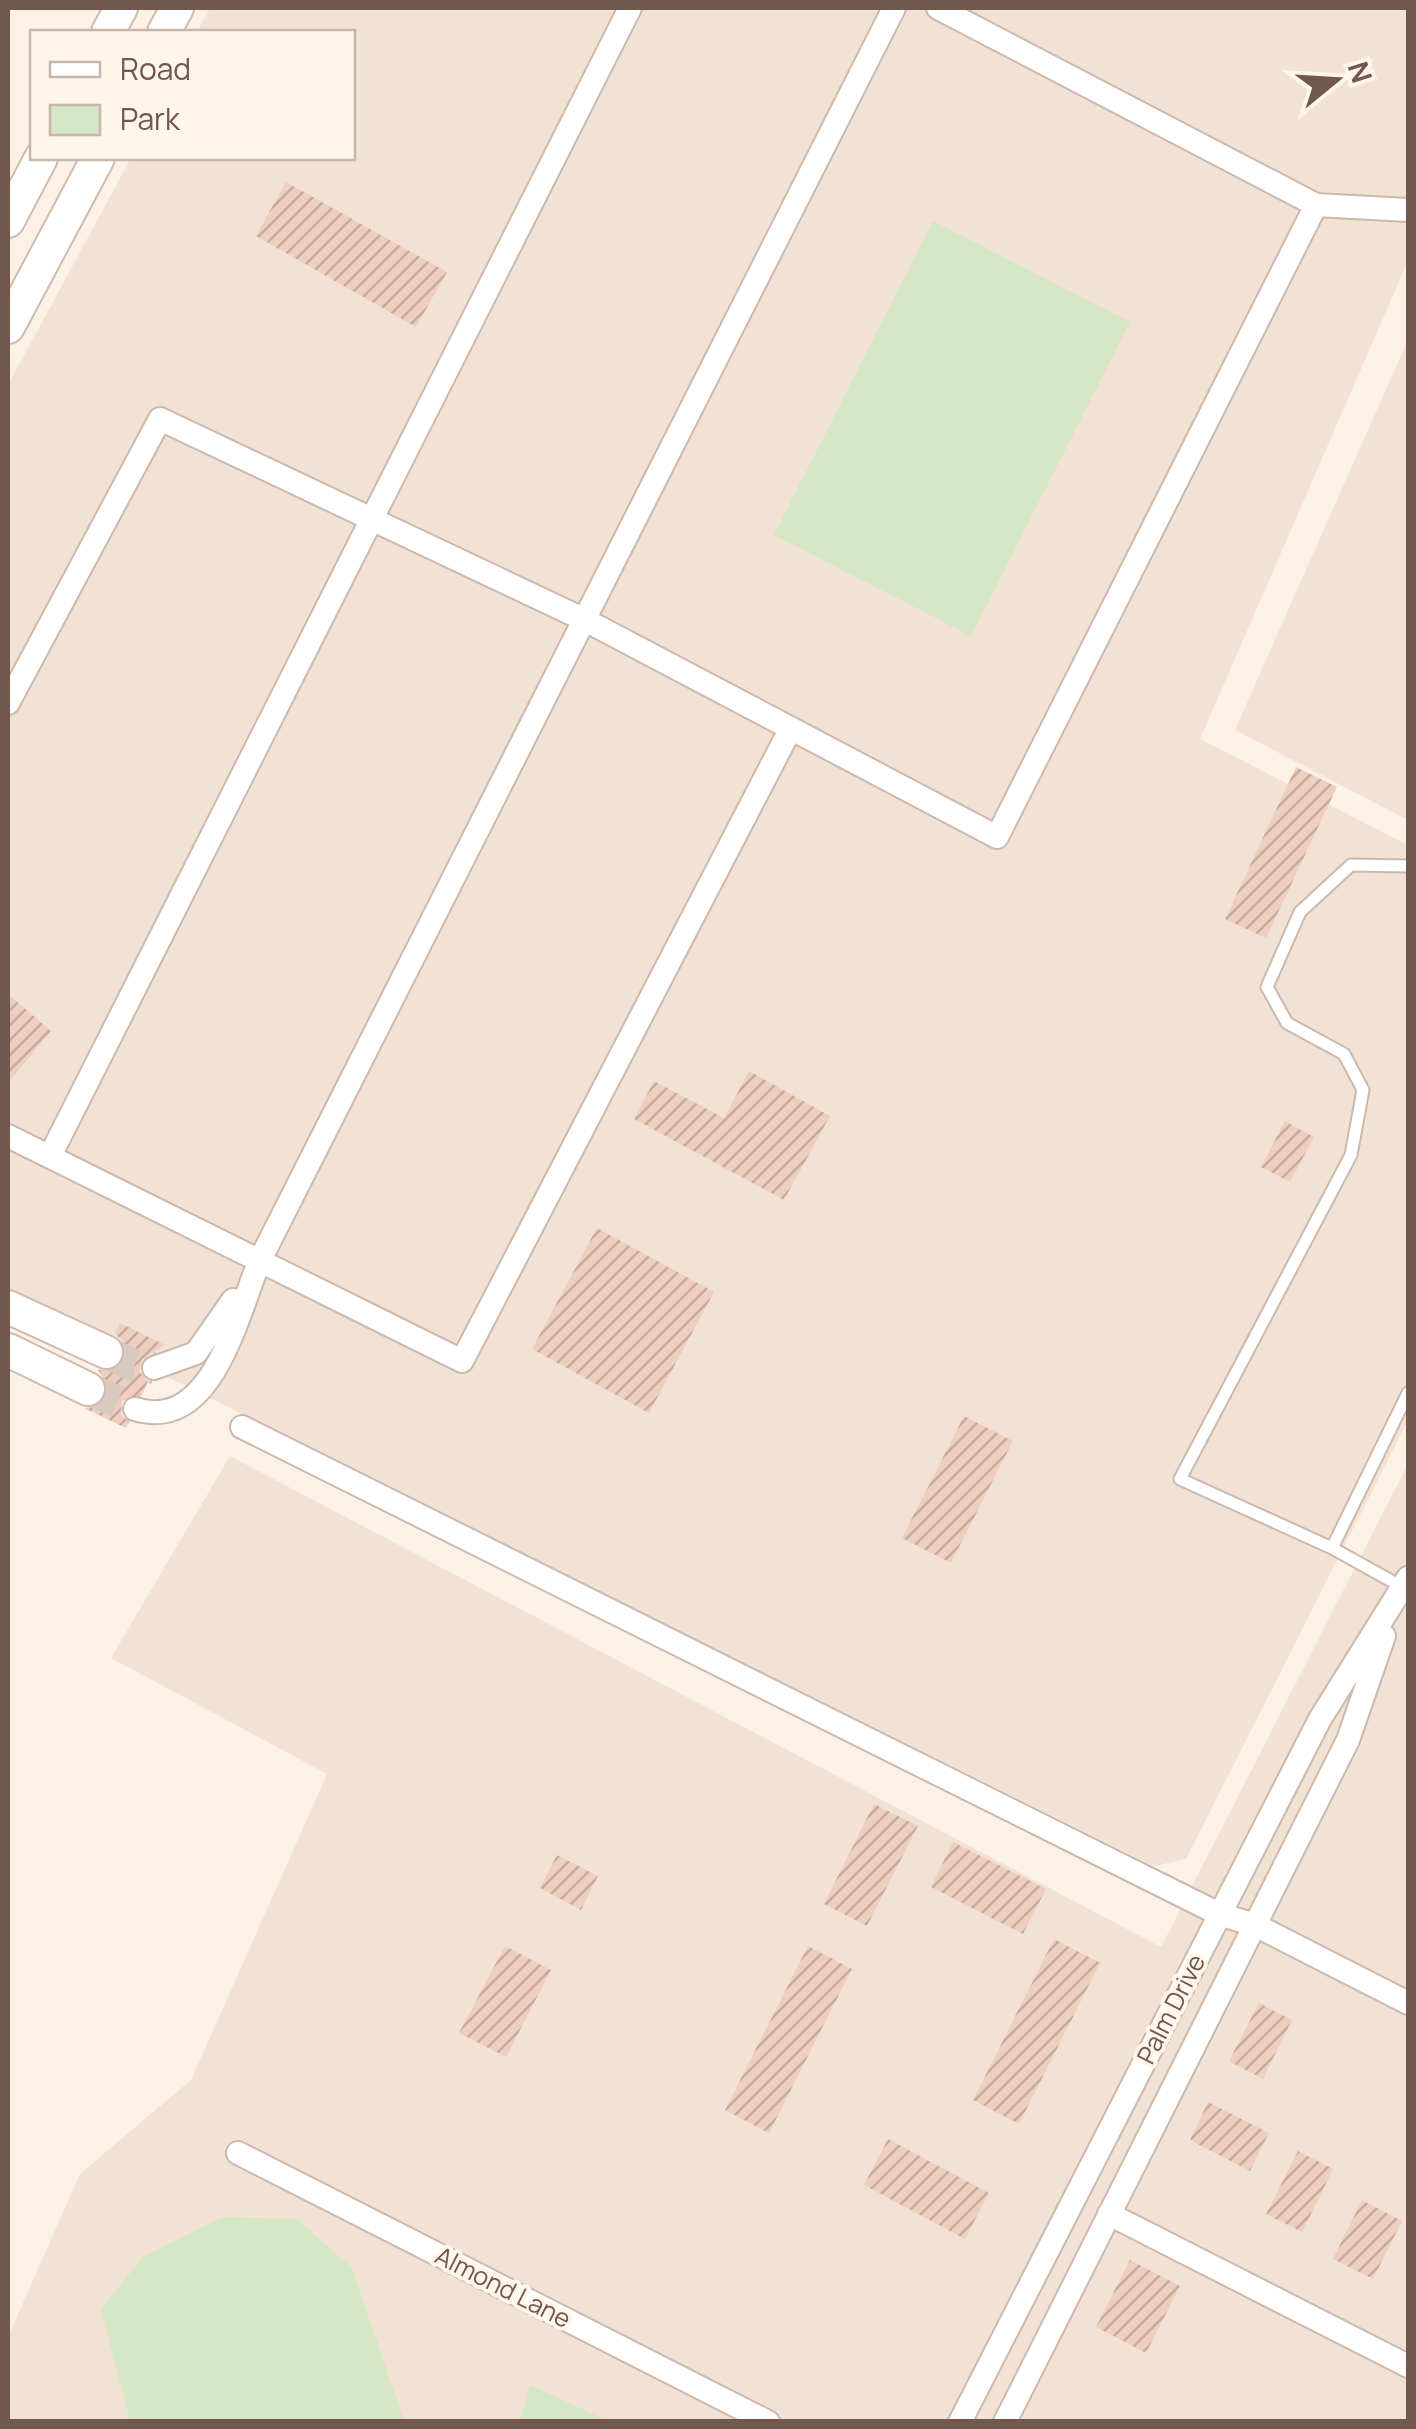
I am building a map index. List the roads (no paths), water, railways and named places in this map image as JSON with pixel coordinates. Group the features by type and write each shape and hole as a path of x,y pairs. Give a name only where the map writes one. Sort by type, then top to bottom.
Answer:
{"main road":[{"path":"109,30 121,8"},
{"path":"165,30 178,8"},
{"path":"8,220 40,160"},
{"path":"8,327 97,160"},
{"path":"8,1306 106,1352"},
{"path":"8,1350 88,1389"}],"street":[{"path":"50,1156 630,8"},
{"path":"135,1409 150,1414 184,1408 206,1388 260,1260 894,8"},
{"path":"938,8 1316,205 1408,210"},
{"path":"8,703 160,420 585,620 997,837 1316,205"},
{"path":"8,1136 462,1361 791,728"},
{"path":"154,1368 196,1354 260,1260"},
{"path":"49,1369 66,1334"},
{"path":"242,1427 1219,1914 1255,1925 1408,2003"},
{"name":"Palm Drive","path":"960,2422 1320,1719 1404,1595"},
{"name":"Palm Drive","path":"1005,2422 1348,1740 1404,1595"},
{"name":"Almond Lane","path":"238,2152 768,2422"},
{"path":"1109,2214 1408,2366"}],"lane":[{"path":"1404,1595 1332,1548 1180,1479 1351,1155 1360,1106 1362,1090 1344,1054 1287,1023 1267,987 1300,912 1351,865 1408,866"},
{"path":"1332,1548 1408,1393"}],"tunnel":[{"path":"106,1352 133,1365 154,1368"},
{"path":"88,1389 135,1409"}]}
